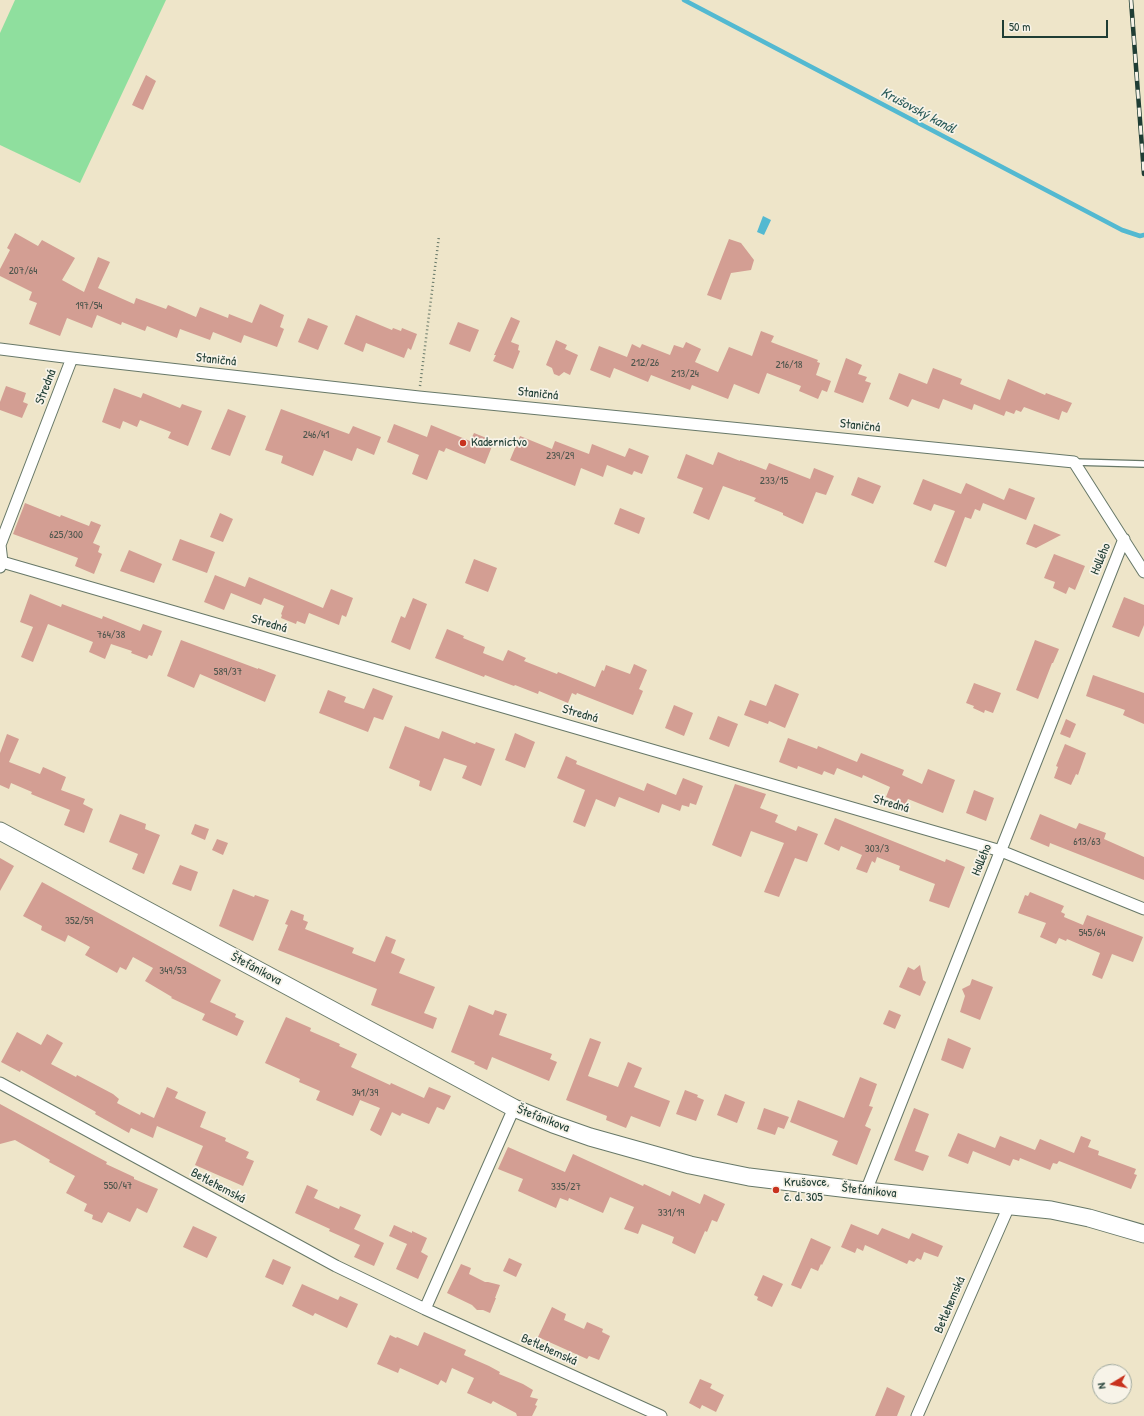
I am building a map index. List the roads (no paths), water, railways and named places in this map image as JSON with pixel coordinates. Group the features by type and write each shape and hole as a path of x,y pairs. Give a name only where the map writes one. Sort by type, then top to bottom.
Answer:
{"main road":[{"name":"Štefánikova","path":"0,831 514,1108 590,1137 690,1166 749,1177 866,1191 1051,1210 1103,1222 1144,1234"}],"street":[{"name":"Staničná","path":"0,349 419,397 1074,462"},
{"name":"Stredná","path":"72,358 0,544 1,564 1001,851 1144,910"},
{"name":"Hollého","path":"1074,462 1144,572"},
{"name":"Hollého","path":"866,1191 1124,539"},
{"name":"Betlehemská","path":"0,1083 336,1266 425,1309 661,1416"},
{"path":"425,1309 514,1108"},
{"name":"Betlehemská","path":"917,1416 1009,1206"}],"lane":[{"path":"1074,462 1144,464"}],"water":[{"path":"763,216 771,220 764,235 757,232"}],"waterway":[{"name":"Krušovský kanál","path":"684,0 1122,230 1140,236 1144,235"}],"railway":[{"path":"1131,0 1144,174"}],"place":[{"name":"Kaderníctvo","path":"463,443"},
{"name":"Krušovce, č. d. 305","path":"776,1190"}]}
